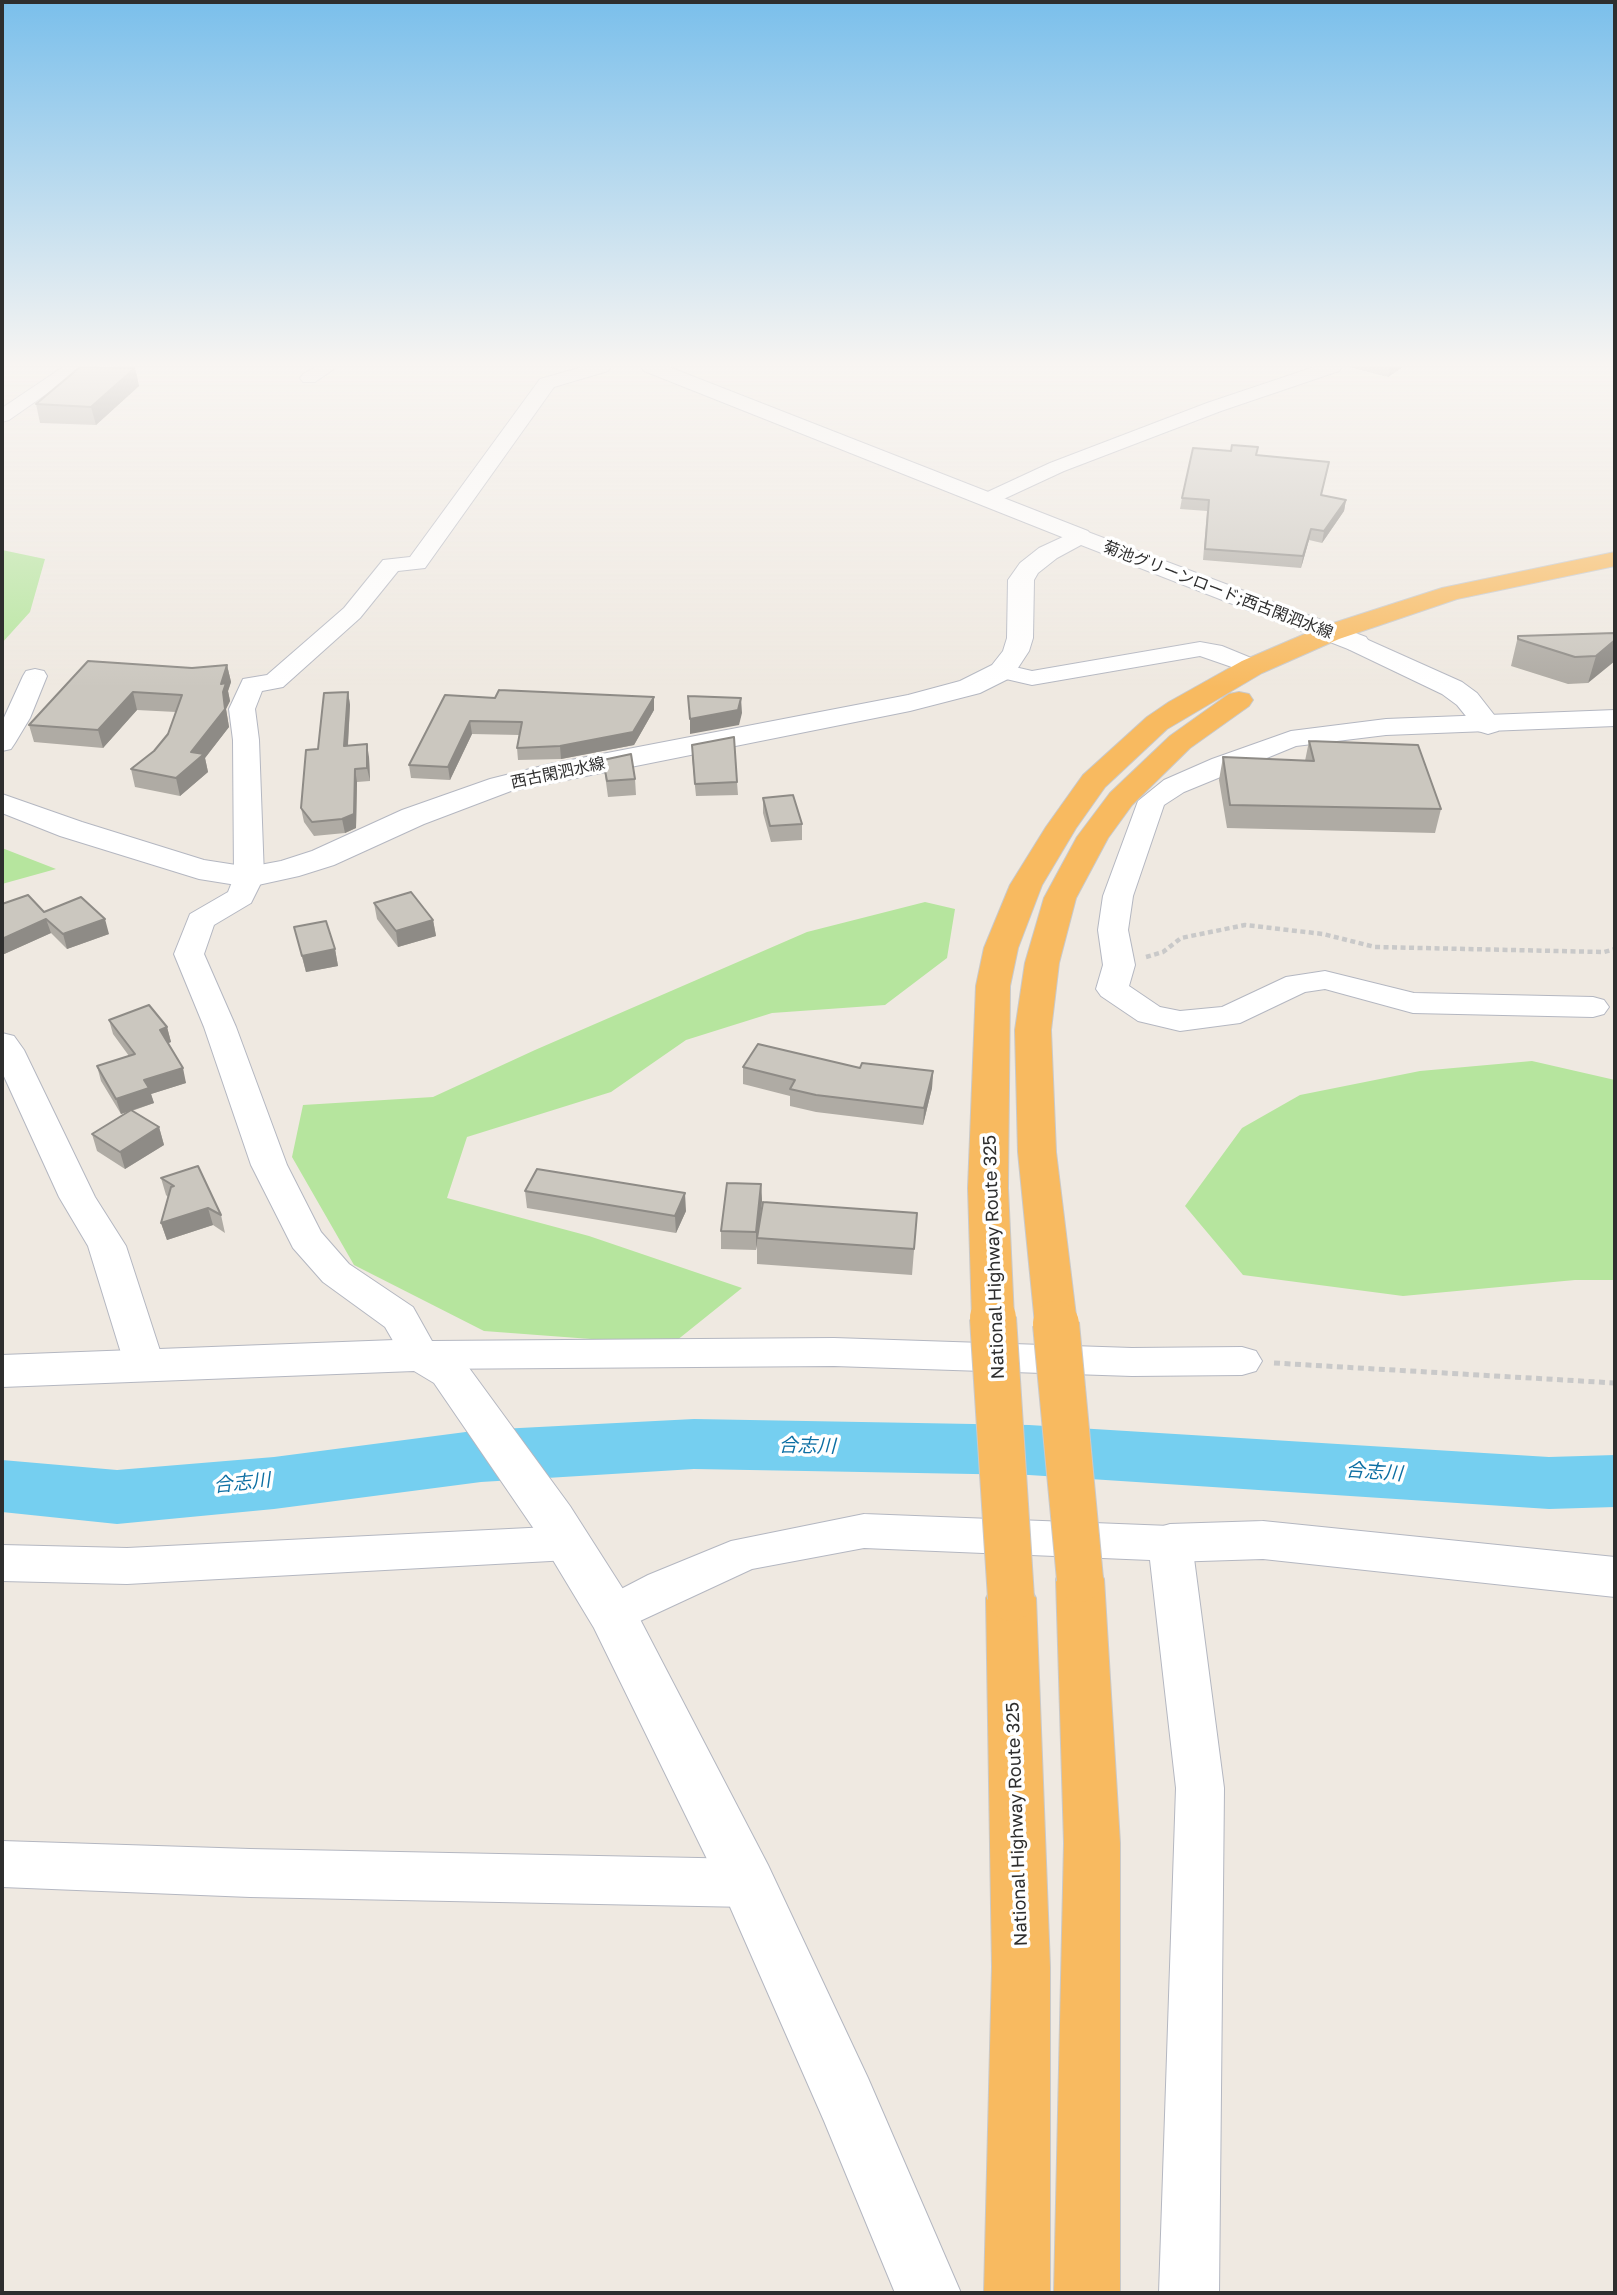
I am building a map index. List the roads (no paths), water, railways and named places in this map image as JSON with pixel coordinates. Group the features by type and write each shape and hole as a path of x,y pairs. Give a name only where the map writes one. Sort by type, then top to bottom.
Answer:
{"highway":[{"name":"National Highway Route 325","path":"1087,2293 1092,1843 1080,1579 1037,1152 1033,1030 1042,962 1060,898 1093,837 1121,799 1180,742 1210,719 1278,676 1343,638 1451,593 1615,559"},
{"name":"National Highway Route 325","path":"1017,2293 1021,1967 1011,1598 993,1318 988,1188 993,986 1001,948 1026,885 1061,827 1094,781 1168,716 1252,667 1343,638 1475,607 1615,579"}],"street":[{"path":"481,474 417,563 391,565 352,613 274,682 252,684 242,709 246,740 248,877 241,897 201,920 189,954 225,1040 269,1166 306,1239 336,1273 400,1317 561,1531 612,1615 748,1883 846,2100 928,2293"},
{"name":"菊池グリーンロード;西古閑泗水線","path":"924,474 1343,638 1452,688 1467,699 1488,725"},
{"path":"988,499 1042,474"},
{"path":"1080,536 1048,553 1029,568 1021,580 1020,638 1016,651 1002,671 1032,678 1200,649 1213,651 1252,667"},
{"name":"西古閑泗水線","path":"2,803 71,829 199,869 248,877 323,858 413,817 501,785 923,700 970,687 1002,671"},
{"path":"2,743 17,718 35,676"},
{"path":"1593,1007 1413,1003 1325,980 1297,984 1229,1016 1180,1021 1149,1014 1112,989 1119,965 1113,930 1118,896 1152,801 1174,786 1291,738 1386,727 1615,718"},
{"path":"2,1043 8,1050 77,1197 107,1246 145,1366"},
{"path":"2,1371 145,1366 435,1364 834,1352 1132,1362 1242,1361"},
{"path":"2,1563 127,1566 561,1531"},
{"path":"612,1615 664,1588 746,1553 864,1531 1170,1543 1263,1540 1615,1577"},
{"path":"1170,1543 1200,1788 1189,2293"},
{"path":"2,1864 264,1874 748,1883"}],"waterway":[{"name":"合志川","path":"2,1486 117,1497 274,1483 481,1456 694,1444 1029,1450 1549,1483 1615,1481"}]}
